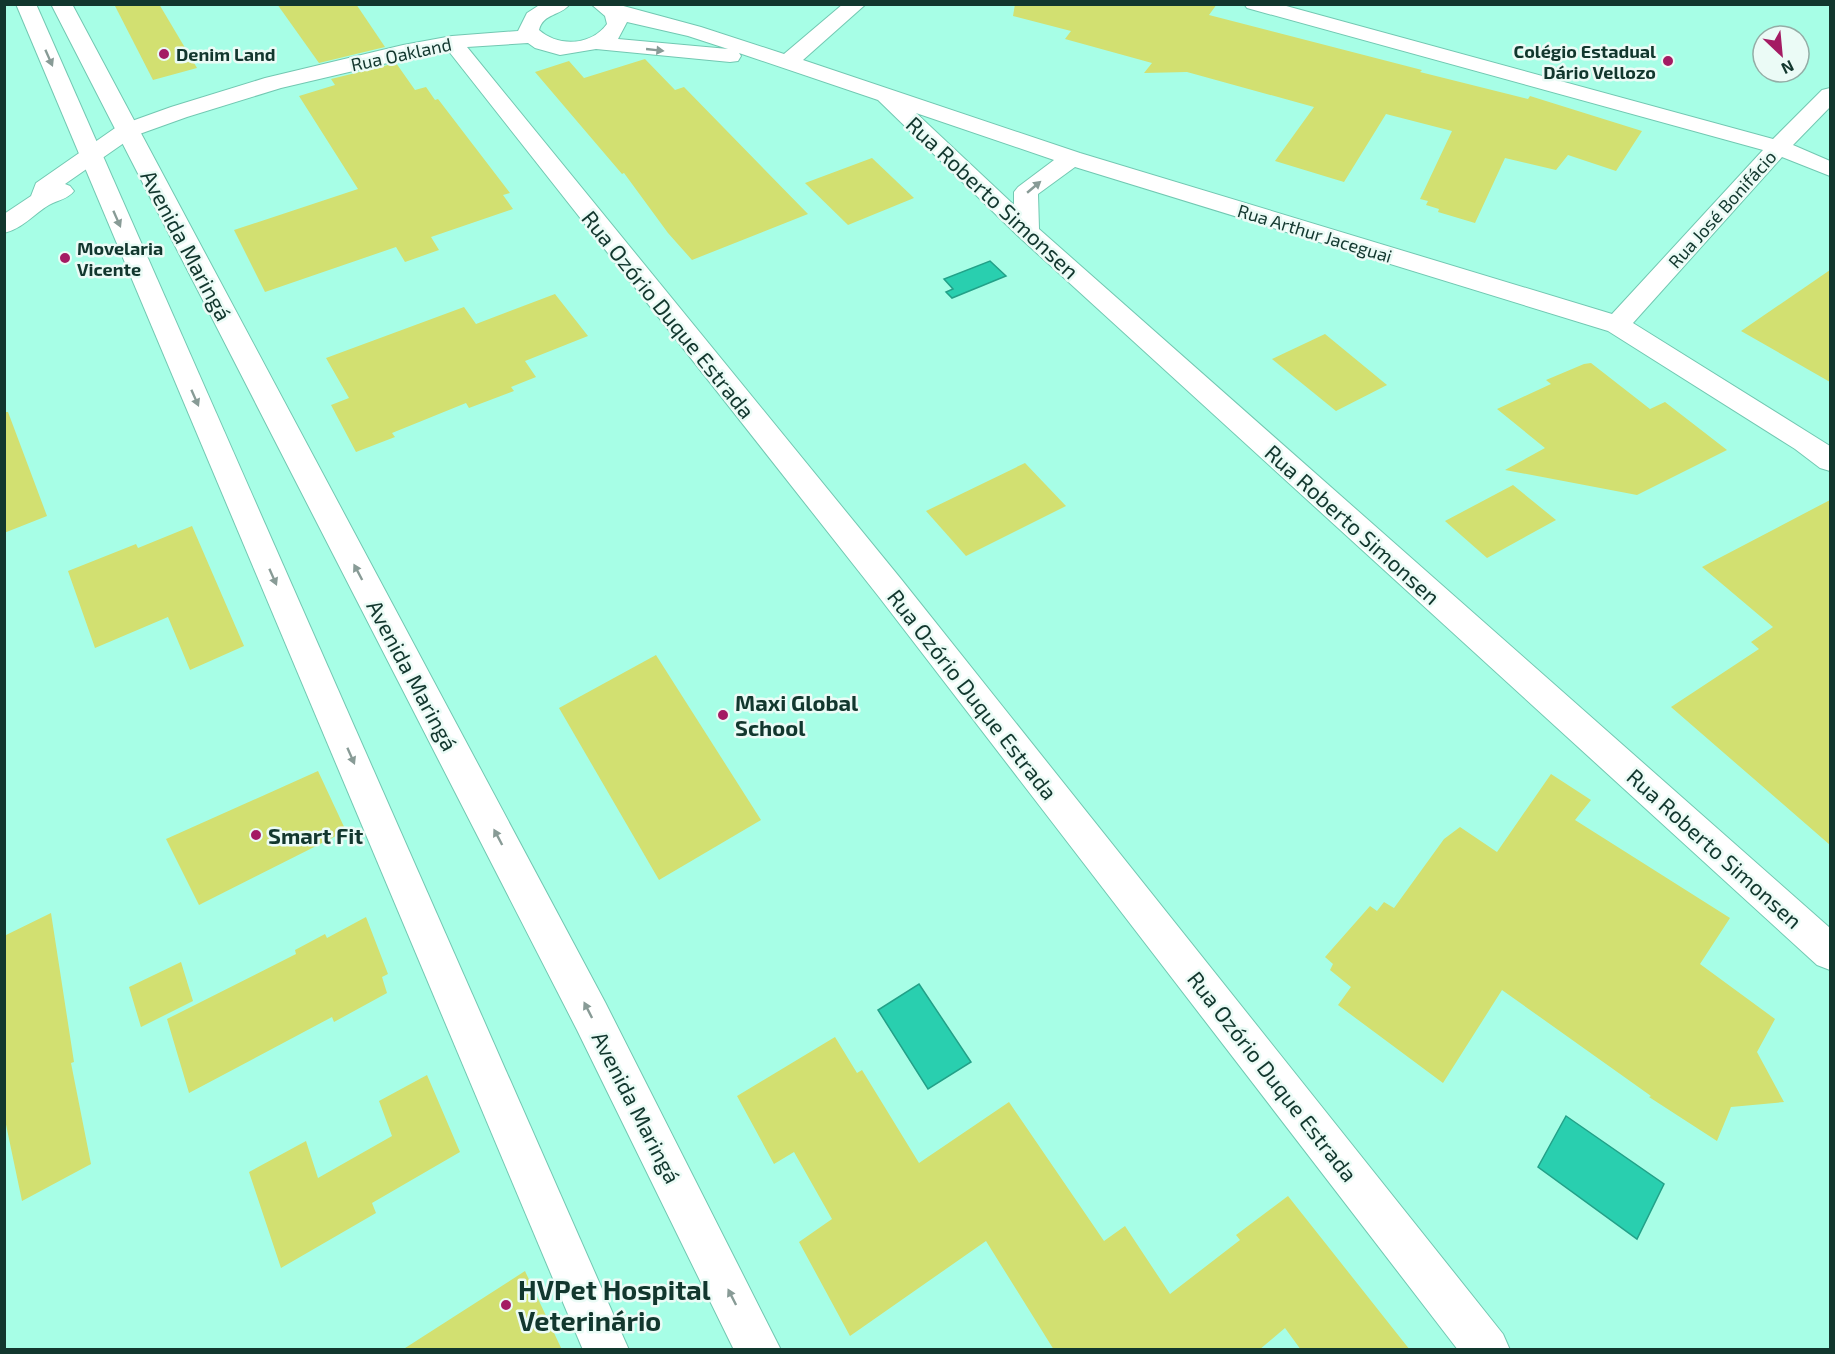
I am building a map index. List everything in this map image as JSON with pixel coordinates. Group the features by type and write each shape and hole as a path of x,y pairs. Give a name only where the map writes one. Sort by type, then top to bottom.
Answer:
{"street":[{"path":"26,4 606,1350"},
{"name":"Avenida Maringá","path":"61,4 591,1016 758,1350"},
{"path":"531,36 528,32 533,18 560,4"},
{"path":"781,61 856,4"},
{"path":"1254,4 1778,147 1830,169"},
{"path":"597,44 610,37 618,29 620,21 608,9"},
{"name":"Rua Arthur Jaceguai","path":"608,9 694,31 1072,158 1617,325 1805,442 1830,461"},
{"name":"Rua Oakland","path":"92,160 129,136 273,83 403,51 452,42 531,36"},
{"name":"Rua Arthur Jaceguai","path":"531,36 544,46 556,48 597,44 781,61"},
{"name":"Rua Ozório Duque Estrada","path":"452,42 890,588 1487,1350"},
{"name":"Rua Roberto Simonsen","path":"880,92 1027,231 1830,952"},
{"name":"Rua José Bonifácio","path":"1617,325 1778,147 1830,95"},
{"path":"1027,231 1026,192 1072,158"},
{"path":"4,226 42,199 58,194 92,160"}],"shaded area":[{"path":"990,261 1006,276 952,298 946,292 953,289 944,279"},
{"path":"919,984 971,1062 928,1089 878,1010"},
{"path":"1566,1116 1664,1184 1637,1239 1538,1167"}],"building":[{"name":"Denim Land","path":"114,4 159,4 197,68 153,80"},
{"path":"277,4 356,4 385,47 319,63"},
{"path":"1015,4 1217,4 1209,15 1422,70 1420,72 1528,99 1530,96 1642,131 1616,171 1568,155 1556,170 1505,158 1475,223 1438,212 1439,209 1426,205 1428,201 1420,199 1452,131 1386,114 1344,182 1275,161 1314,107 1187,72 1144,73 1152,63 1065,39 1071,31 1013,16"},
{"path":"645,59 675,90 684,87 808,214 692,260 668,233 624,173 622,174 535,72 569,61 584,78"},
{"path":"396,63 415,90 426,87 435,100 438,99 510,193 503,195 513,209 431,237 439,250 405,262 396,247 265,292 234,230 358,189 299,96 335,85 331,79"},
{"path":"872,158 914,198 848,225 805,183"},
{"path":"1830,270 1830,382 1741,331"},
{"path":"555,294 588,336 525,361 536,377 511,387 514,391 469,408 466,403 392,433 395,437 356,452 331,405 349,398 326,358 464,307 476,324"},
{"path":"1325,334 1387,385 1336,411 1272,359"},
{"path":"1591,363 1650,409 1665,402 1727,450 1637,495 1505,470 1545,448 1497,409 1551,384 1546,380"},
{"path":"4,412 8,412 47,516 4,533"},
{"path":"1025,463 1066,506 966,556 926,511"},
{"path":"1513,485 1556,520 1487,558 1445,521"},
{"path":"1830,500 1830,845 1671,707 1759,649 1751,642 1773,627 1702,567"},
{"path":"192,526 244,646 190,670 168,617 95,648 68,571 136,544 138,548"},
{"path":"656,655 761,820 659,880 559,708"},
{"name":"Smart Fit","path":"318,771 346,831 199,905 166,839"},
{"path":"1551,774 1591,800 1575,820 1730,918 1700,964 1775,1019 1757,1052 1784,1102 1731,1107 1717,1141 1649,1097 1651,1096 1502,990 1443,1083 1338,1005 1351,987 1330,970 1333,964 1325,957 1370,906 1377,911 1384,902 1394,908 1444,839 1460,827 1497,852"},
{"path":"51,913 74,1062 71,1063 91,1164 22,1201 4,1115 4,936"},
{"path":"366,917 388,974 382,977 387,993 334,1022 332,1017 189,1093 167,1019 296,954 295,950 325,934 327,938"},
{"path":"181,962 193,1001 141,1027 129,987"},
{"path":"835,1037 857,1073 862,1070 919,1163 1009,1102 1104,1241 1125,1226 1170,1294 1240,1240 1236,1235 1288,1196 1410,1350 1301,1350 1285,1328 1259,1350 1054,1350 986,1241 850,1336 799,1242 832,1219 794,1152 774,1164 737,1096"},
{"path":"427,1075 460,1152 372,1203 376,1213 281,1268 249,1172 306,1141 318,1178 392,1136 379,1101"},
{"name":"HVPet Hospital Veterinário","path":"525,1271 562,1350 402,1350"}],"place":[{"name":"Denim Land","path":"164,54"},
{"name":"Colégio Estadual Dário Vellozo","path":"1668,61"},
{"name":"Movelaria Vicente","path":"65,258"},
{"name":"Maxi Global School","path":"723,715"},
{"name":"Smart Fit","path":"256,835"},
{"name":"HVPet Hospital Veterinário","path":"506,1305"}]}
